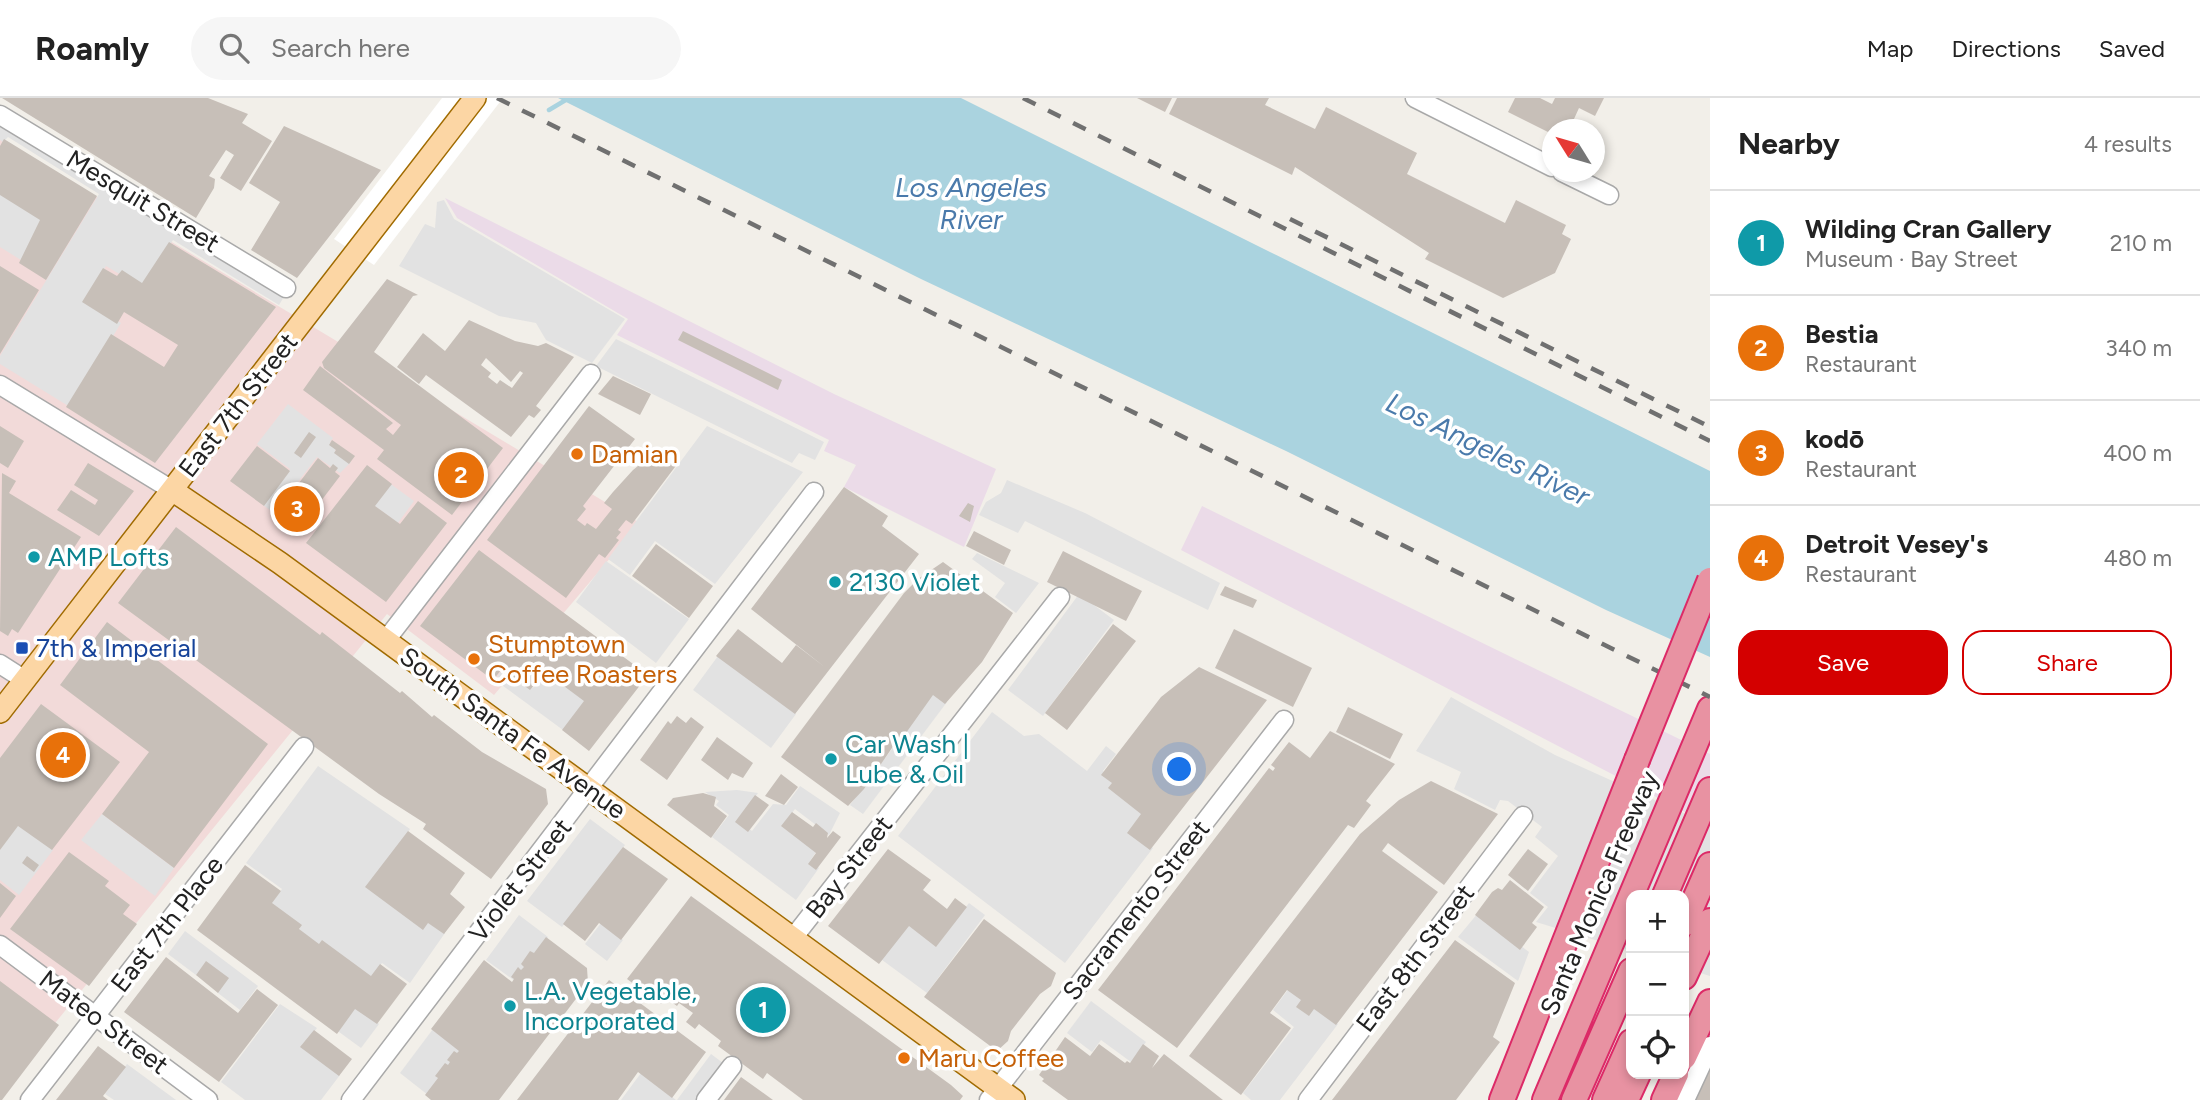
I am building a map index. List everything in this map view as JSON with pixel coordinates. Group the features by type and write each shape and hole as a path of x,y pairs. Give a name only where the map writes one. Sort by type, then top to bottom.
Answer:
{"highway":[{"path":"1502,1100 1710,580"},
{"path":"1637,760 1710,601"},
{"name":"Santa Monica Freeway","path":"1545,1100 1710,709"},
{"path":"1667,890 1710,790"},
{"path":"1689,912 1710,864"},
{"path":"1689,966 1710,921"},
{"path":"1574,1100 1626,982"},
{"path":"1689,1046 1710,1002"},
{"path":"1605,1100 1626,1053"},
{"path":"1626,1100 1636,1079"},
{"path":"1664,1100 1674,1079"}],"main road":[{"name":"East 7th Street","path":"0,712 475,98"},
{"name":"South Santa Fe Avenue","path":"172,490 280,562 793,938 1000,1096"}],"street":[{"path":"1415,98 1542,162"},
{"name":"Mesquit Street","path":"0,114 286,288"},
{"path":"1582,182 1609,195"},
{"path":"386,640 591,374"},
{"name":"South Santa Fe Avenue","path":"0,385 172,490"},
{"name":"Violet Street","path":"351,1100 814,492"},
{"name":"Bay Street","path":"793,938 1060,597"},
{"path":"0,664 25,680"},
{"name":"Sacramento Street","path":"1000,1096 1284,720"},
{"name":"East 7th Place","path":"30,1100 304,747"},
{"name":"East 8th Street","path":"1308,1100 1523,817"},
{"name":"Mateo Street","path":"0,945 208,1100"},
{"path":"1685,1100 1710,1046"},
{"path":"706,1100 732,1066"}],"shaded area":[{"path":"0,125 285,295 279,305 173,240 143,288 106,266 85,300 121,323 70,407 0,364 0,356 99,194 8,137 3,142 0,140"},
{"path":"0,139 640,523 494,695 387,614 0,1091"},
{"path":"0,190 47,219 21,260 0,247"},
{"path":"445,198 834,394 996,469 964,547 844,487 856,465 824,451 829,440 617,335 628,319 457,218"},
{"path":"444,200 454,219 625,319 592,363 546,340 536,323 499,316 399,266 425,224 435,228 437,202"},
{"path":"616,339 824,442 815,460 799,453 792,463 596,366"},
{"path":"288,404 333,438 330,442 337,447 335,451 351,462 340,473 317,457 274,513 263,505 290,469 257,444"},
{"path":"707,426 803,472 715,584 655,541 630,575 608,559"},
{"path":"1007,480 1085,513 1220,583 1208,610 1025,521 1018,533 979,515 986,502 1001,493"},
{"path":"388,482 414,501 398,523 372,504"},
{"path":"1202,506 1710,754 1710,825 1181,550"},
{"path":"977,553 1039,583 1016,613 995,597 1005,583 972,559"},
{"path":"606,561 689,619 656,663 576,602"},
{"path":"1079,594 1114,620 1043,716 1008,690"},
{"path":"718,656 796,714 771,748 693,690"},
{"path":"504,667 533,688 546,670 586,700 563,730 495,680"},
{"path":"934,693 947,702 863,814 850,805"},
{"path":"1451,697 1555,755 1710,825 1710,976 1689,970 1689,890 1626,890 1626,949 1536,922 1548,907 1530,893 1558,856 1535,837 1542,827 1508,801 1500,800 1495,810 1454,789 1461,772 1416,751"},
{"path":"992,712 1024,736 1039,734 1087,771 1106,746 1116,754 1103,771 1144,812 1130,831 1153,848 1065,963 898,836"},
{"path":"318,766 410,829 377,875 445,933 410,983 382,963 369,980 297,933 300,928 269,906 282,889 246,863"},
{"path":"800,786 840,813 829,835 795,809 784,823 818,849 810,861 819,868 796,900 712,837 729,815 716,805 719,801 705,792 737,790 758,793 738,820 752,831 773,804 786,805"},
{"path":"102,814 174,868 155,896 81,840"},
{"path":"590,819 625,845 562,927 527,901"},
{"path":"18,823 53,850 19,895 0,880 0,844"},
{"path":"969,903 985,915 927,993 874,954 902,917 938,944"},
{"path":"1478,913 1529,952 1518,981 1458,937"},
{"path":"519,915 548,937 515,981 486,960"},
{"path":"601,923 623,940 607,961 585,944"},
{"path":"185,931 258,986 240,1010 218,993 206,962 196,975 168,954"},
{"path":"1290,987 1338,1024 1280,1100 1251,1100 1243,1093 1294,1027 1273,1010"},
{"path":"1091,1001 1146,1042 1131,1062 1101,1040 1092,1052 1067,1033"},
{"path":"280,1004 317,1028 303,1046 340,1075 321,1100 245,1100 221,1082"},
{"path":"353,1005 379,1024 361,1048 335,1029"},
{"path":"433,1029 462,1050 428,1095 400,1073"},
{"path":"711,1054 723,1063 696,1100 677,1100"},
{"path":"127,1064 176,1100 114,1100 105,1094"},
{"path":"641,1073 676,1100 621,1100"}],"water":[{"name":"Los Angeles River","path":"558,98 961,98 1710,471 1710,657 1606,610 1286,451 921,279"}],"pier":[{"path":"442,98 503,98 374,265 334,239"}],"building":[{"path":"2,98 208,98 248,114 242,123 272,141 241,191 220,178 234,155 226,150 209,176 215,179 214,188 196,218"},
{"path":"1137,98 1172,98 1165,112"},
{"path":"1177,98 1269,98 1265,105 1315,129 1326,107 1417,153 1407,174 1505,223 1516,200 1566,225 1562,234 1571,239 1555,273 1503,298 1425,259 1429,253 1295,167 1292,175 1169,114"},
{"path":"1515,98 1540,98 1552,104 1555,98 1604,98 1595,116 1579,108 1574,119 1542,119 1542,129 1508,112"},
{"path":"284,126 381,170 297,278 251,250 280,202 249,183"},
{"path":"4,139 97,196 46,280 19,263 40,220 0,195 0,146"},
{"path":"169,242 276,307 155,463 66,407 111,334 164,367 178,345 124,312 117,324 82,302 103,268 117,276 122,270 142,283"},
{"path":"0,266 39,290 0,354"},
{"path":"387,279 418,295 413,296 374,352 503,448 452,515 377,459 384,450 303,390 320,366 393,423 386,429 393,435 401,425 324,368 322,362"},
{"path":"469,320 515,341 538,346 546,343 574,357 536,406 541,410 534,418 529,415 511,437 426,375 419,384 397,367 423,333 445,351","holes":["486,358 511,382 520,371 523,373 512,388 500,380 497,384 488,377 491,373 481,365"]},
{"path":"683,331 782,380 778,390 678,340"},
{"path":"613,376 651,394 640,415 598,394"},
{"path":"589,406 635,439 583,506 586,509 577,520 585,526 587,523 596,529 612,509 604,503 633,470 659,449 678,463 632,524 626,520 618,530 621,532 616,538 619,540 605,558 599,554 566,598 487,540"},
{"path":"0,426 24,441 8,468 0,463"},
{"path":"309,432 316,437 301,458 294,453"},
{"path":"332,440 355,456 349,464 334,453 336,450 329,445"},
{"path":"257,446 290,471 264,506 230,481"},
{"path":"318,458 330,468 333,464 338,468 335,472 340,476 296,534 273,517"},
{"path":"88,463 134,491 99,536 57,510 71,490 95,505 98,500 74,485"},
{"path":"367,465 392,484 375,506 400,524 418,501 447,523 386,602 306,543"},
{"name":"AMP Lofts","path":"2,473 16,481 9,493 81,537 18,633 12,629 8,636 0,631"},
{"name":"2130 Violet","path":"844,487 888,516 882,526 919,554 795,714 716,656 738,629 782,663 796,645 826,668 751,609"},
{"path":"968,503 974,506 970,522 959,516"},
{"path":"176,527 320,635 322,632 400,693 402,691 432,717 434,715 482,752 546,789 548,804 491,879 423,829 426,824 379,794 118,603"},
{"path":"974,531 1011,550 1004,565 966,546"},
{"path":"656,544 713,586 689,618 632,576"},
{"path":"479,550 648,675 589,751 562,730 584,701 545,672 530,690 502,669 493,680 420,626"},
{"path":"1063,551 1142,591 1126,621 1047,582"},
{"path":"943,562 1013,613 982,662 945,704 933,695 864,789 848,806 781,757 904,593 918,579"},
{"path":"1225,586 1257,600 1253,608 1220,595"},
{"path":"107,622 268,744 174,868 102,814 149,752 60,685"},
{"path":"1113,624 1136,641 1067,730 1045,713"},
{"path":"1234,629 1312,668 1293,707 1215,668"},
{"path":"1199,667 1267,700 1150,850 1127,833 1141,814 1108,788 1112,783 1101,775 1161,697"},
{"path":"41,704 120,762 52,850 18,826 0,850 0,758"},
{"path":"1348,707 1403,734 1390,759 1336,732"},
{"path":"677,716 686,723 691,717 704,727 667,780 640,760 668,721 671,724"},
{"path":"1330,731 1395,764 1366,801 1371,805 1354,828 1348,825 1177,1048 1098,990 1269,768 1273,771 1275,768 1271,765 1289,742 1310,758"},
{"path":"717,737 753,763 743,778 732,773 728,780 701,760"},
{"path":"781,774 798,787 784,805 765,796"},
{"path":"1431,781 1498,814 1444,885 1388,843 1382,851 1438,892 1336,1025 1314,1009 1309,1016 1296,1007 1301,1000 1287,990 1270,1013 1291,1028 1241,1095 1189,1056 1360,834 1399,800"},
{"path":"703,793 716,797 714,806 727,816 711,838 667,805 673,798"},
{"path":"755,795 769,805 748,832 735,822"},
{"path":"792,812 813,827 816,823 828,833 827,838 833,831 841,837 816,870 808,864 816,853 781,826"},
{"path":"408,831 465,873 450,894 465,907 444,934 428,923 423,930 365,887"},
{"path":"623,847 668,879 621,940 599,923 585,941 563,924"},
{"path":"888,849 931,880 923,890 947,909 955,898 967,907 936,947 909,926 879,964 828,926"},
{"path":"1528,849 1548,864 1528,891 1508,875"},
{"path":"69,852 109,881 105,886 130,905 123,914 137,924 89,986 10,929"},
{"path":"27,856 39,865 34,872 22,863"},
{"path":"245,865 281,891 272,903 302,925 299,929 319,944 322,940 371,976 380,964 407,984 377,1024 355,1009 337,1034 197,930"},
{"path":"1510,880 1544,907 1532,923 1537,927 1520,950 1475,915 1492,892 1498,888 1502,890"},
{"path":"0,883 16,896 0,918"},
{"path":"691,896 963,1096 960,1100 803,1100 767,1073 763,1079 718,1046 721,1041 699,1024 695,1029 686,1022 693,1013 666,998 661,1004 627,979"},
{"path":"984,919 1056,973 1051,986 1040,994 1011,1031 1008,1041 997,1051 924,997"},
{"name":"L.A. Vegetable, Incorporated","path":"546,937 587,968 588,983 499,1100 431,1100 425,1095 438,1078 435,1076 445,1063 448,1065 450,1062 447,1060 454,1051 459,1051 431,1029 484,960 512,982 514,979 511,977 518,967 521,970 524,967 521,964 530,951 534,953"},
{"path":"1455,940 1515,983 1493,1037 1500,1042 1456,1100 1332,1100"},
{"path":"166,957 238,1013 257,989 278,1005 219,1082 124,1012"},
{"path":"206,961 229,978 218,993 196,975"},
{"path":"609,980 706,1052 672,1098 638,1072 618,1100 517,1100"},
{"path":"0,981 59,1025 2,1100 0,1100"},
{"path":"314,1030 352,1059 339,1076 300,1047"},
{"path":"1065,1037 1090,1056 1099,1044 1125,1063 1130,1063 1143,1044 1159,1056 1152,1068 1164,1054 1223,1100 1068,1100 1042,1081 1044,1079 1039,1075"},
{"path":"98,1046 126,1067 103,1096 108,1100 56,1100"},
{"path":"1710,1069 1710,1100 1695,1100"},
{"path":"741,1077 773,1100 724,1100"}],"waterway":[{"path":"549,110 569,98"}],"railway":[{"path":"497,98 1710,697"},
{"path":"1023,98 1710,441"},
{"path":"1290,219 1710,427"}],"place":[{"name":"Damian","path":"577,454"},
{"name":"Bestia","path":"461,475"},
{"name":"kodō","path":"297,509"},
{"name":"AMP Lofts","path":"34,557"},
{"name":"2130 Violet","path":"835,582"},
{"name":"7th & Imperial","path":"22,648"},
{"name":"Stumptown Coffee Roasters","path":"474,659"},
{"name":"Detroit Vesey's","path":"63,755"},
{"name":"Car Wash | Lube & Oil","path":"831,759"},
{"name":"L.A. Vegetable, Incorporated","path":"510,1006"},
{"name":"Wilding Cran Gallery","path":"763,1010"},
{"name":"Maru Coffee","path":"904,1058"}]}
